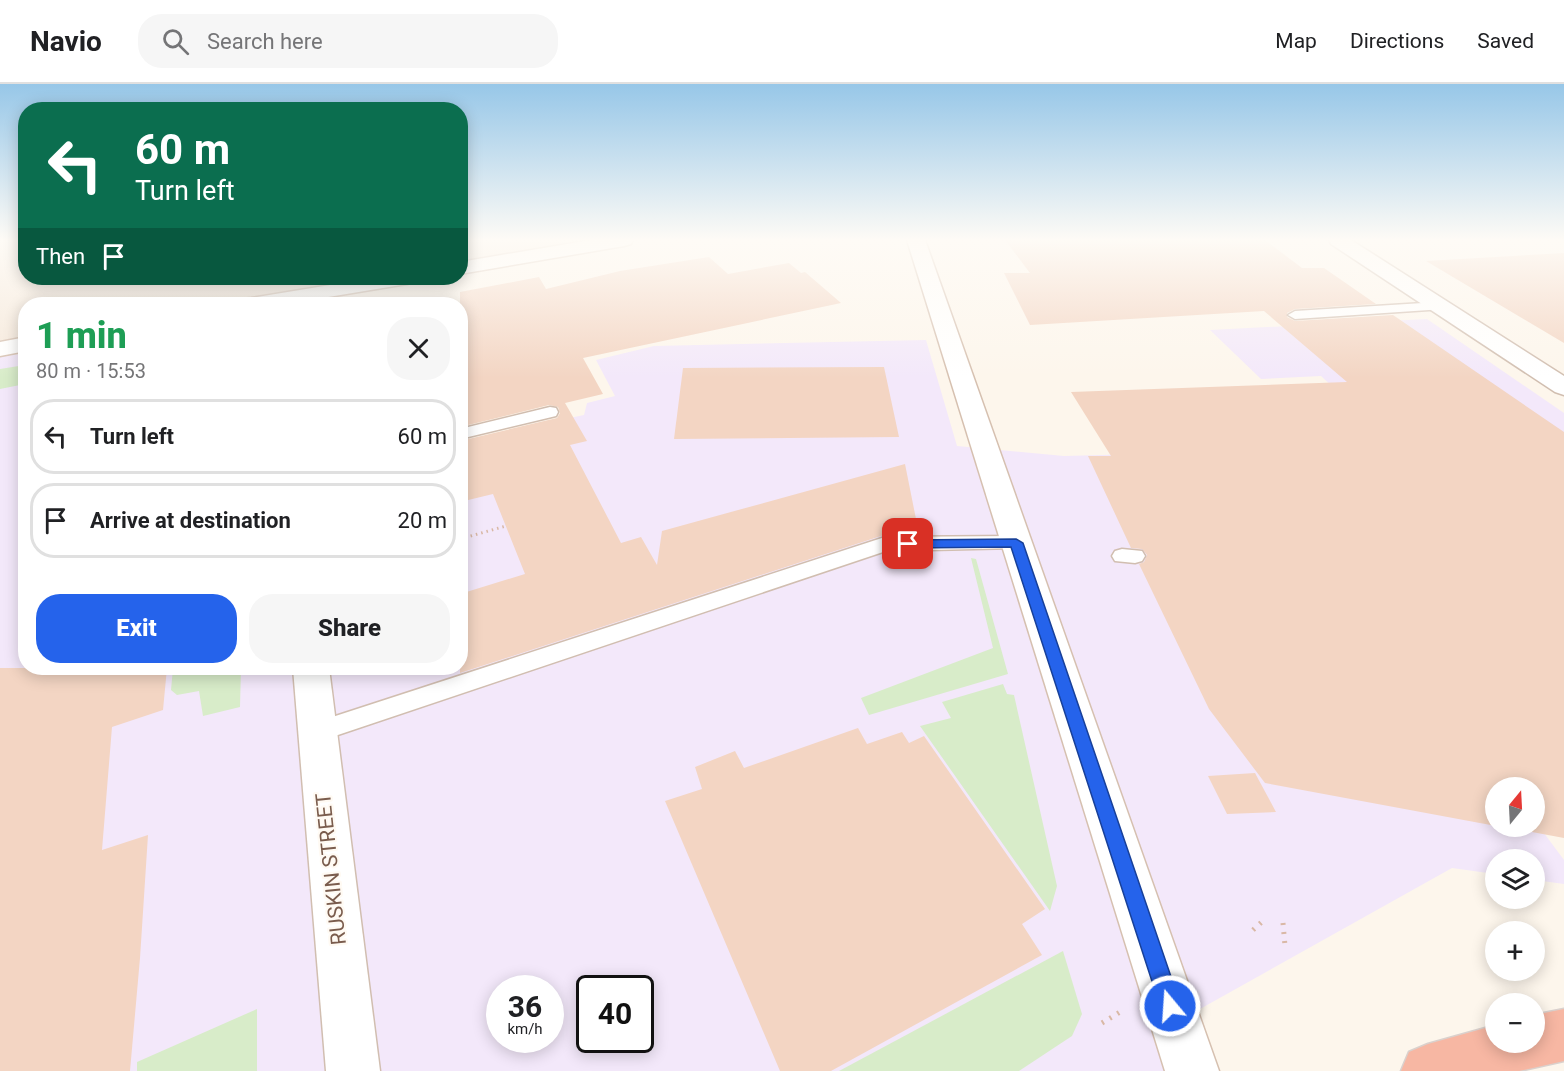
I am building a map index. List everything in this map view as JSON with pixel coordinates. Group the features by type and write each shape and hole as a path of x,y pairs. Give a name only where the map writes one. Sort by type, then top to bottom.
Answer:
{"highway":[{"path":"1545,1039 1564,1035"},
{"path":"1428,1071 1490,1053"}],"street":[{"path":"305,297 364,286"},
{"path":"931,286 1192,1071"},
{"path":"1408,286 1564,387"},
{"path":"0,349 18,346"},
{"name":"RUSKIN STREET","path":"312,675 352,1071"}],"lane":[{"path":"1295,315 1439,306"},
{"path":"468,432 550,412"},
{"path":"317,732 885,544 1016,543"}],"path":[{"path":"468,537 506,526"},
{"path":"1253,930 1266,918"},
{"path":"1283,923 1285,946"},
{"path":"1102,1023 1121,1012"}],"shaded area":[{"path":"0,286 359,286 293,297 18,297 18,345 0,349"},
{"path":"1427,319 1564,413 1564,434 1391,441 1321,376 1261,379 1210,330"},
{"path":"926,340 957,446 1064,456 1254,451 1488,777 1485,777 1485,837 1545,837 1545,834 1564,860 1564,884 1545,881 1545,849 1485,849 1485,873 1452,868 1166,1028 1167,1071 0,1071 0,357 18,354 18,675 468,675 468,440 584,415 587,403 615,396 596,360 654,346"}],"green space":[{"path":"18,366 18,385 0,389 0,369"},
{"path":"971,558 976,559 1008,674 869,715 861,698 993,648"},
{"path":"172,675 241,675 240,707 203,716 199,691 177,695 171,690"},
{"path":"1003,684 1007,694 1014,695 1057,886 1050,911 920,726 951,718 942,702"},
{"path":"1063,951 1082,1014 1072,1036 1019,1071 839,1071"},
{"path":"257,1009 257,1071 137,1071 137,1062"}],"building":[{"path":"491,286 544,286 546,289 558,286 821,286 841,303 583,358 603,394 565,403 587,441 570,445 621,543 641,537 657,565 662,531 905,464 919,534 884,535 468,670 468,592 525,574 493,494 468,500 468,439 557,418 560,413 558,407 549,405 468,425 468,297 460,297 460,292"},
{"path":"1011,286 1350,286 1376,304 1295,309 1287,313 1287,317 1295,321 1393,315 1564,432 1564,838 1545,834 1545,777 1485,777 1485,824 1265,783 1209,709 1139,564 1144,562 1147,555 1142,549 1131,548 1088,456 1111,456 1071,392 1347,382 1264,311 1030,325"},
{"path":"1468,286 1564,286 1564,343"},
{"path":"884,367 899,437 674,439 683,368"},
{"path":"0,668 18,668 18,675 166,675 163,710 112,727 102,850 148,835 130,1071 0,1071"},
{"path":"858,728 867,744 902,732 909,743 924,736 1045,909 1022,924 1042,955 831,1071 780,1071 665,801 702,789 695,767 735,751 744,768"},
{"path":"1255,773 1276,812 1227,814 1208,776"}],"route":[{"path":"908,544 1016,543 1170,1006"}]}
